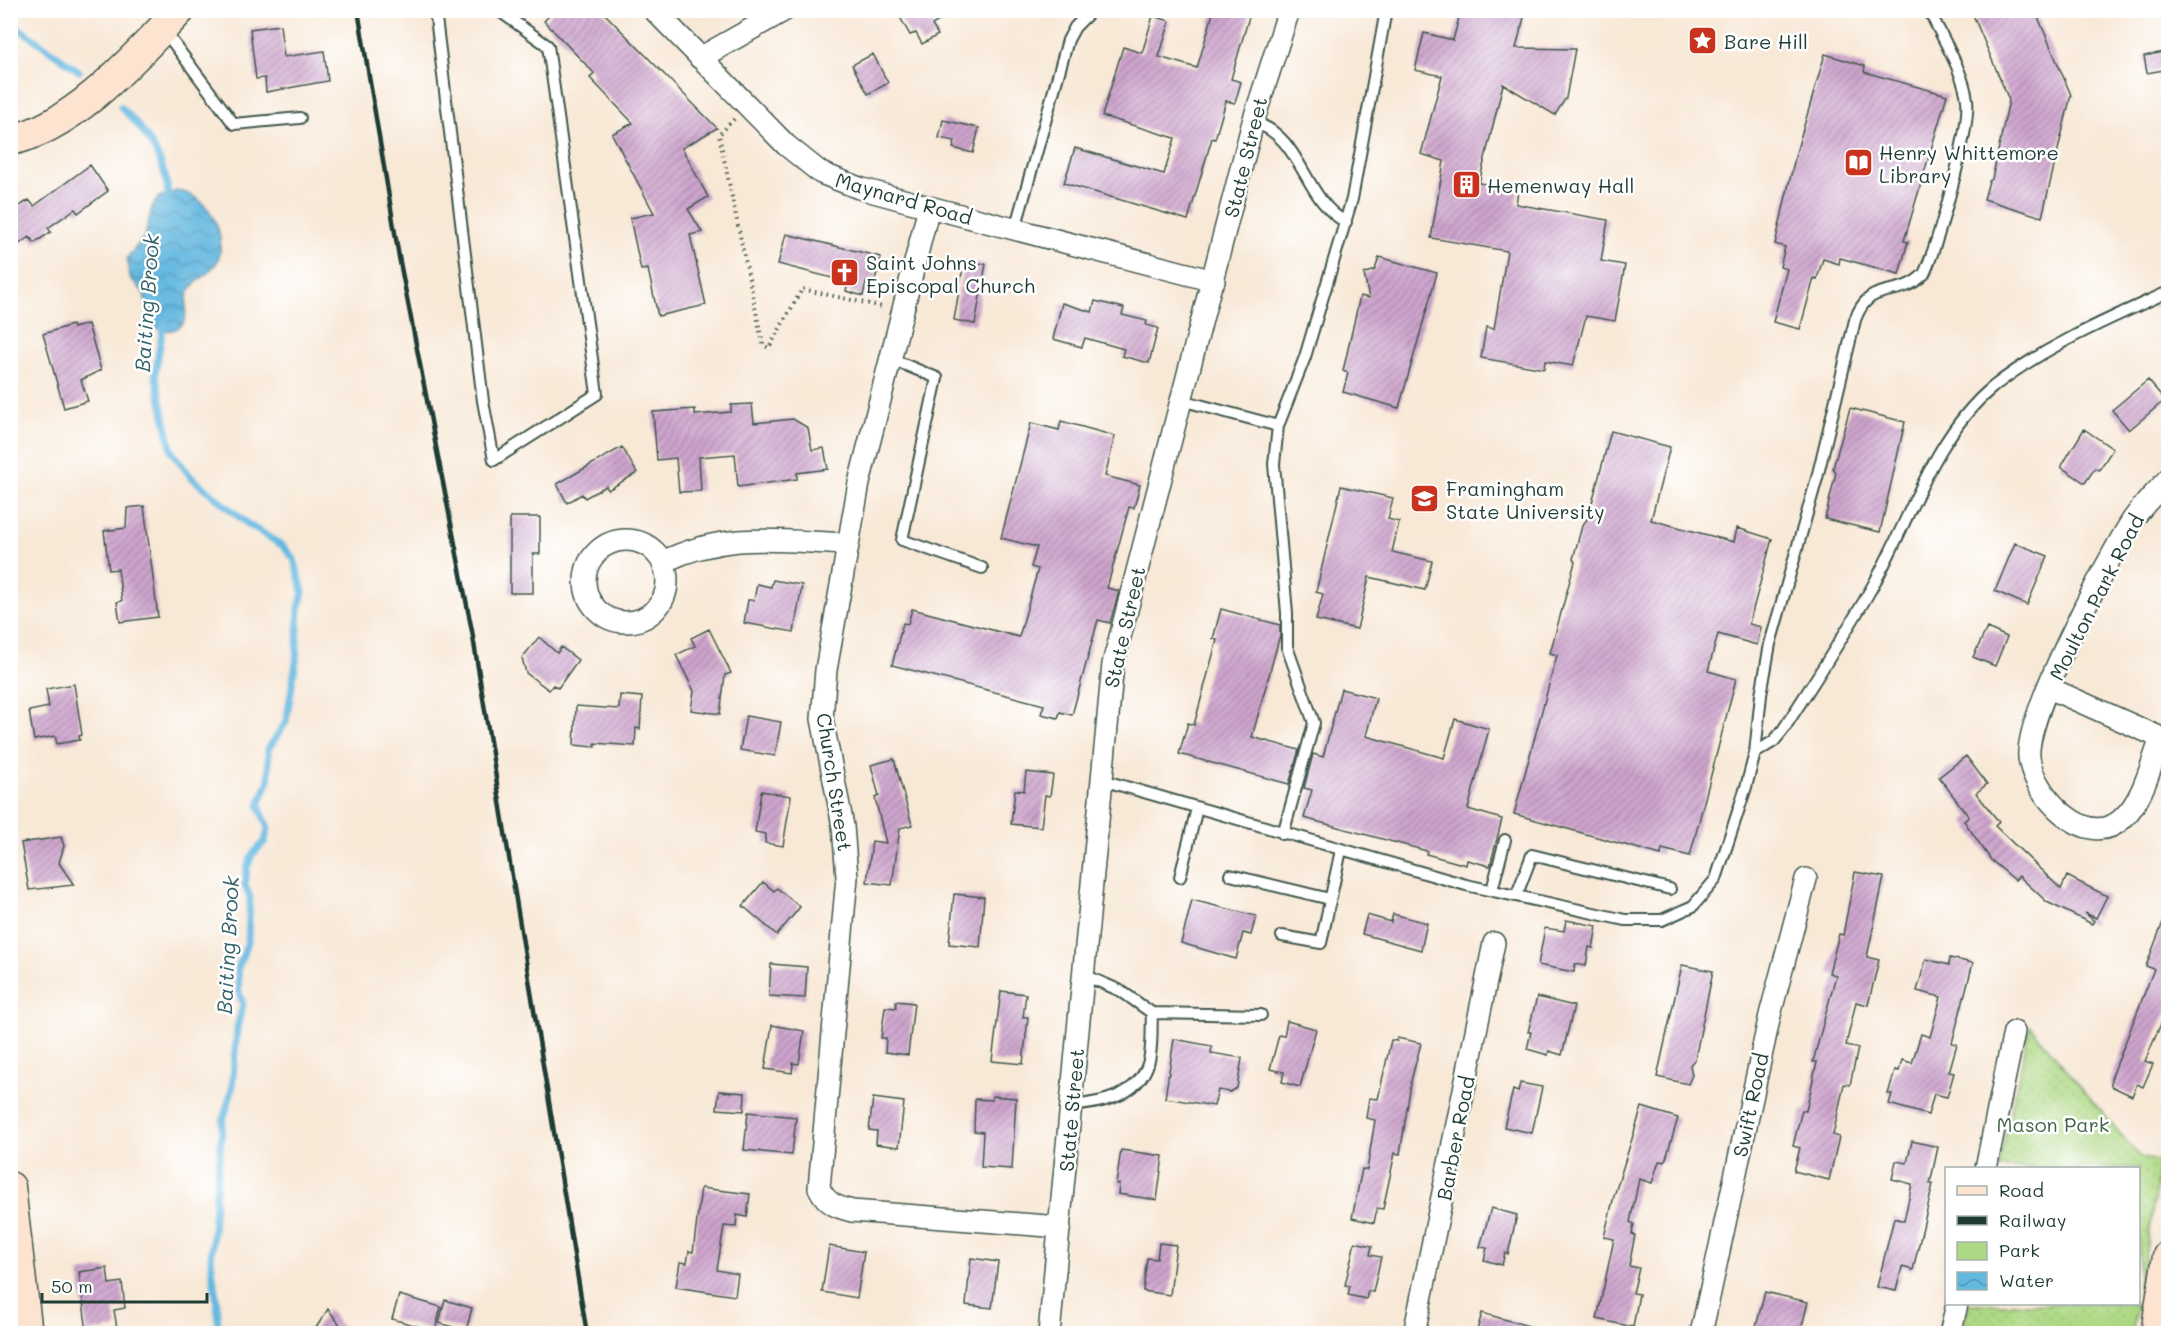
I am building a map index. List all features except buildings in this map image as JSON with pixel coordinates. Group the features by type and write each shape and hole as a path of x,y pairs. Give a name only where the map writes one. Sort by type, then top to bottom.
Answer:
{"street":[{"name":"Maynard Road","path":"654,10 802,161 821,173 859,188 1214,281"},
{"path":"700,58 785,10"},
{"name":"State Street","path":"1049,1334 1113,664 1214,281 1253,122 1289,10"},
{"path":"13,140 58,120 78,106 123,68 172,19"},
{"name":"Church Street","path":"929,207 889,357 846,544 825,670 822,707 825,741 843,826 847,877 819,1188 825,1200 830,1204 852,1210 1060,1227"},
{"name":"Moulton Park Road","path":"2049,688 2165,739 2133,807 2112,826 2100,829 2086,827 2072,821 2058,809 2031,769 2030,741 2049,688 2066,649 2129,525 2169,479"},
{"path":"663,562 704,544 726,541 846,544"},
{"name":"Swift Road","path":"1701,1334 1770,1015 1806,879"},
{"name":"Barber Road","path":"1414,1334 1494,943"},
{"path":"1986,1167 2014,1032"},
{"path":"10,1187 27,1334"},
{"path":"2156,1334 2166,1290 2169,1256"},
{"path":"1950,1334 1957,1305"}],"lane":[{"path":"435,10 483,401 494,460 597,394 548,46 498,10"},
{"path":"1016,229 1068,40 1075,27 1092,10"},
{"path":"1283,834 1314,723 1287,646 1287,613 1274,464 1278,426 1305,357 1346,222 1357,179 1386,10"},
{"path":"1102,780 1283,834 1492,890 1644,922 1662,920 1693,906 1716,879 1726,854 1755,753 1761,696 1770,644 1817,478 1859,308 1867,297 1914,284 1924,274 1966,129 1968,114 1964,86 1929,10"},
{"path":"172,19 234,124 300,118"},
{"path":"1253,122 1276,132 1285,142 1325,208 1346,222"},
{"path":"1755,753 1774,741 1783,730 1845,634 1877,578 1943,448 1975,405 1993,387 2040,356 2097,325 2169,292"},
{"path":"889,357 937,378 902,540 982,568"},
{"path":"1182,400 1278,426"},
{"path":"1180,877 1197,808"},
{"path":"1492,890 1505,840"},
{"path":"1282,936 1321,943 1341,850"},
{"path":"1517,894 1532,855 1670,889"},
{"path":"1230,875 1330,899"},
{"path":"1084,975 1120,991 1152,1013 1261,1015"},
{"path":"1071,1106 1105,1103 1134,1086 1148,1064 1152,1013"}],"path":[{"path":"747,105 718,135 763,345 770,348 802,289 902,312"}],"green space":[{"name":"Mason Park","path":"2030,1026 2139,1156 2160,1162 2140,1290 2140,1167 1998,1167"},
{"path":"1969,1305 2137,1305 2132,1333 1962,1333"}],"water":[{"path":"177,191 198,199 206,207 218,228 220,251 215,266 188,293 183,323 179,327 166,331 150,324 144,293 130,278 127,258 145,236 152,207 159,197"}],"waterway":[{"name":"Baiting Brook","path":"10,22 79,71"},
{"name":"Baiting Brook","path":"121,107 155,150 165,176 168,203"},
{"name":"Baiting Brook","path":"164,322 155,374 172,452 191,477 249,525 283,546 294,559 303,592 299,609 296,662 286,722 268,749 269,780 259,805 268,828 265,841 252,855 247,868 245,886 250,897 248,942 238,968 239,993 243,1004 237,1028 232,1089 223,1121 211,1259 218,1312 217,1334"}],"railway":[{"path":"358,10 399,257 472,631 587,1334"}],"place":[{"name":"Bare Hill","path":"1703,41"},
{"name":"Henry Whittemore Library","path":"1858,163"},
{"name":"Hemenway Hall","path":"1466,185"},
{"name":"Saint Johns Episcopal Church","path":"845,273"},
{"name":"Framingham State University","path":"1425,499"}]}
